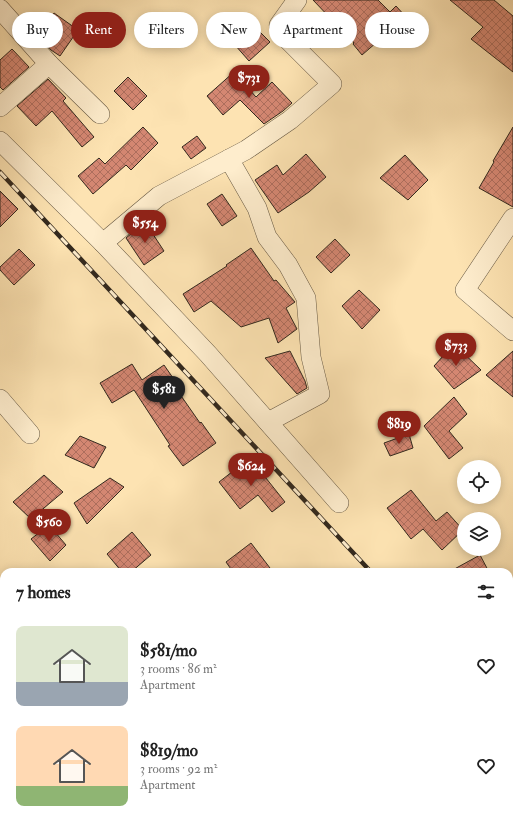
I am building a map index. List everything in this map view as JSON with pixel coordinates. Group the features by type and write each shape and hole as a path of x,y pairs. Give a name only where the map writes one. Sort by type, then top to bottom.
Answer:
{"street":[{"path":"103,243 159,196 246,150 290,120 332,84 288,40 279,25 297,0"},
{"path":"0,8 49,64 100,114"},
{"path":"0,107 49,64"},
{"path":"0,141 103,243 208,354 339,503"},
{"path":"229,159 257,208 267,237 288,265 306,298 311,358 320,394 268,422"},
{"path":"513,218 465,290 513,330"},
{"path":"0,399 30,434"}],"building":[{"path":"313,0 378,0 390,12 365,12 365,48 370,48 362,55 356,48 357,12 324,12"},
{"path":"450,0 494,0 513,16 513,72 471,39 483,27"},
{"path":"396,6 401,12 390,12"},
{"path":"63,19 71,25 71,40 60,56 49,48 63,48"},
{"path":"261,33 269,43 249,61 238,48 261,48"},
{"path":"12,49 29,67 3,90 0,87 0,60"},
{"path":"234,72 256,97 272,82 292,103 264,124 240,100 223,115 207,96"},
{"path":"128,77 147,96 133,110 114,91"},
{"path":"48,79 66,98 63,101 94,137 82,147 52,111 36,126 17,106"},
{"path":"143,127 158,143 131,170 126,165 93,194 78,176 99,158 105,164"},
{"path":"513,127 513,207 479,188"},
{"path":"197,136 206,148 191,159 182,147"},
{"path":"306,154 326,177 309,192 278,213 255,180 277,165 283,175"},
{"path":"405,155 428,180 408,200 380,178"},
{"path":"0,191 18,209 0,227"},
{"path":"222,194 237,216 222,226 207,204"},
{"path":"145,222 164,251 144,265 126,238"},
{"path":"335,239 350,255 331,273 316,257"},
{"path":"251,248 274,281 276,280 295,302 286,308 297,329 278,343 269,318 241,327 211,301 194,312 183,294 227,266 226,265"},
{"path":"19,249 35,265 14,285 0,270 0,267"},
{"path":"359,290 380,310 362,329 342,306"},
{"path":"454,344 481,370 454,389 434,366"},
{"path":"290,351 307,388 297,394 265,358"},
{"path":"513,351 513,397 486,375"},
{"path":"132,364 142,380 164,365 180,388 177,390 216,443 183,466 168,446 170,445 134,390 112,403 100,383"},
{"path":"454,397 467,414 449,431 463,448 449,459 424,426"},
{"path":"409,434 413,448 390,456 384,443"},
{"path":"80,436 106,447 94,468 65,455"},
{"path":"250,458 285,502 272,512 258,495 240,509 219,482"},
{"path":"44,475 63,492 31,519 13,502"},
{"path":"110,478 124,487 87,524 74,503"},
{"path":"411,490 436,521 447,512 457,523 457,536 442,550 423,529 411,539 387,508"},
{"path":"49,525 66,545 50,561 31,539"},
{"path":"132,532 151,555 136,568 119,568 107,554"},
{"path":"251,543 270,568 230,568 226,562"},
{"path":"481,556 487,568 456,568"}],"railway":[{"path":"0,172 367,568"}]}
